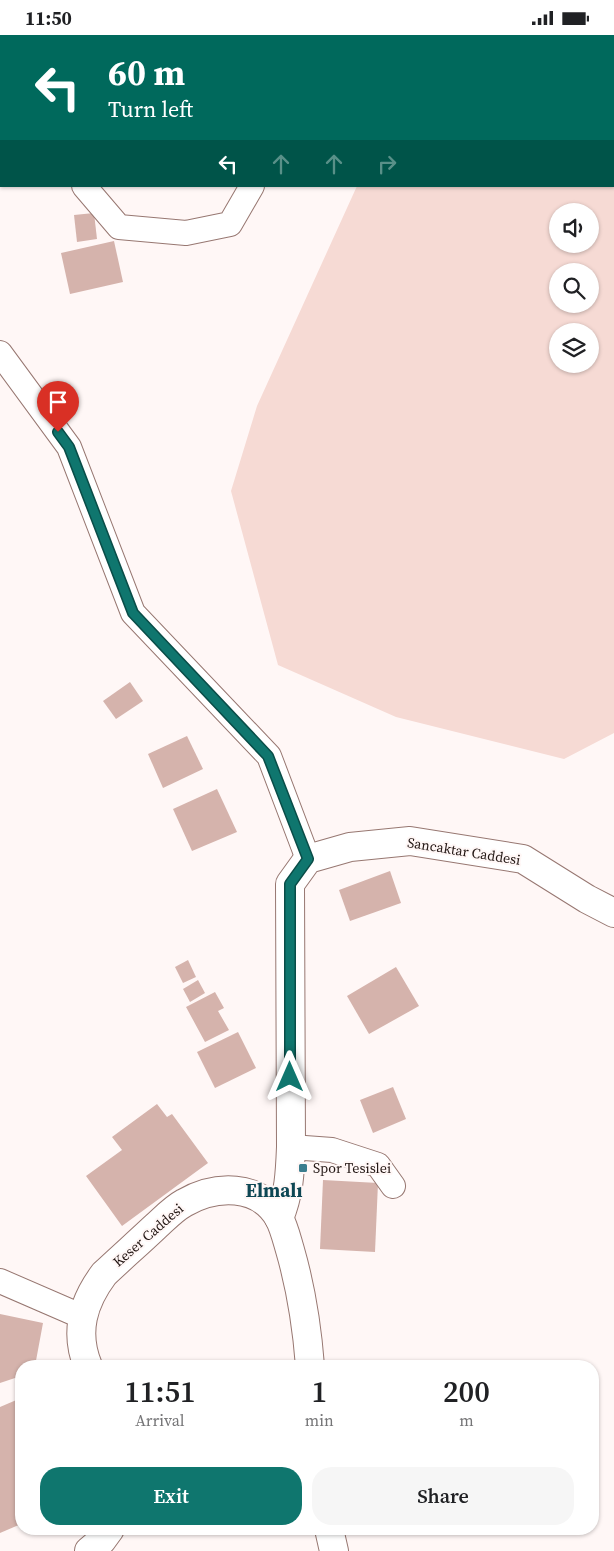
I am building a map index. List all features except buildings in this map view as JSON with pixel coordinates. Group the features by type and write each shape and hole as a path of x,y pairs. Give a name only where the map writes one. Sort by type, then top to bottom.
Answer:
{"street":[{"path":"85,187 119,227 186,233 230,224 251,187"},
{"path":"0,353 69,447 133,613 268,756 308,859 290,884 291,1147 288,1191 279,1218"},
{"name":"Sancaktar Caddesi","path":"308,859 350,847 410,841 523,859 587,899 614,913"},
{"path":"291,1147 332,1150 378,1165 392,1186"},
{"name":"Keser Caddesi","path":"86,1360 81,1337 83,1317 87,1301 94,1287 104,1274 183,1203 219,1190 236,1189 253,1194 266,1203 279,1218 300,1288 309,1360"},
{"path":"0,1281 83,1317"},
{"path":"89,1551 106,1535"},
{"path":"330,1535 334,1551"}],"shaded area":[{"path":"357,187 614,187 614,733 564,759 396,717 278,665 231,491 257,406"}],"place":[{"name":"Spor Tesislei","path":"303,1168"}],"district":[{"name":"Elmalı","path":"274,1190"}],"route":[{"path":"58,432 69,447 133,613 268,756 308,859 290,884 290,1077"}]}
